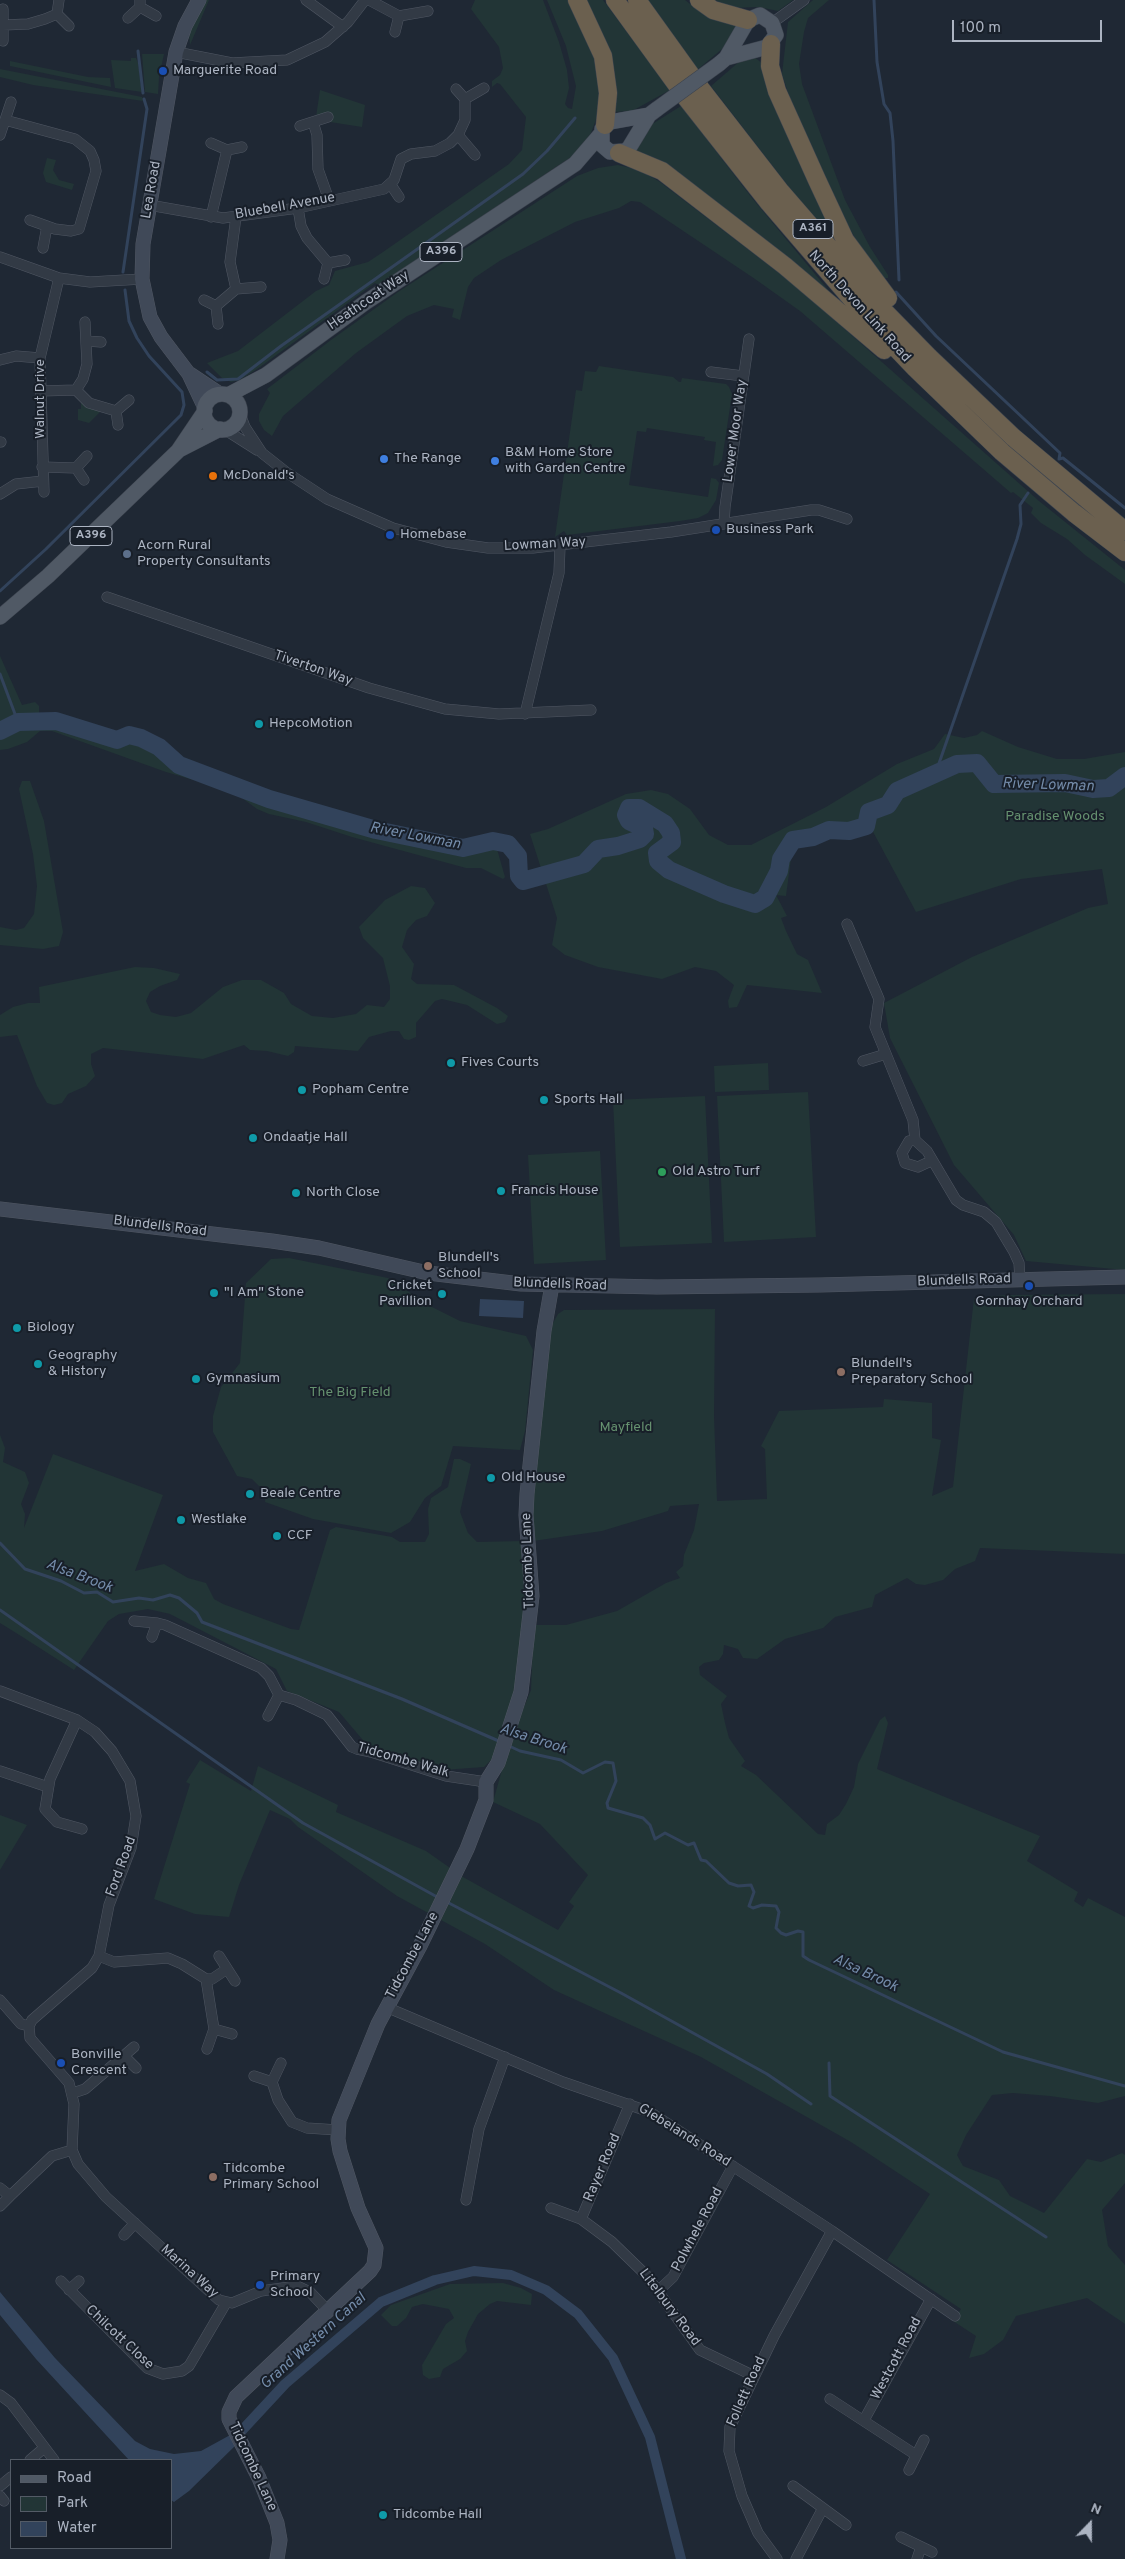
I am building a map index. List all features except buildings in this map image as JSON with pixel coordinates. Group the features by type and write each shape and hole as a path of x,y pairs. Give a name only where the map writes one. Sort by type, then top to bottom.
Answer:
{"highway":[{"path":"577,0 603,56 608,93 608,127"},
{"name":"North Devon Link Road","path":"616,0 708,126 775,211 874,325 962,414 1033,479 1125,552"},
{"name":"North Devon Link Road","path":"637,0 732,130 839,261 929,357 1013,437 1125,531"},
{"path":"699,0 713,10 748,20"},
{"path":"771,44 770,66 777,91 845,240 878,287 1013,437"},
{"path":"617,153 662,171 785,266 907,371 962,414"}],"main road":[{"path":"608,127 606,149 617,153 629,148 633,138 653,112 722,61 767,48 776,35 772,23 760,15 748,20 722,61"},
{"path":"608,127 653,112"},
{"path":"608,127 628,125 633,138"},
{"name":"Heathcoat Way","path":"224,395 266,375 366,302 575,164 608,127"},
{"name":"Heathcoat Way","path":"575,164 617,153"},
{"name":"Heathcoat Way","path":"240,412 266,375"},
{"path":"224,395 236,400 240,412 234,425 222,429 210,425 205,409 210,399 224,395"},
{"name":"A396","path":"0,616 48,576 178,452 205,409"},
{"name":"A396","path":"178,452 222,429"}],"street":[{"path":"57,14 59,0"},
{"name":"Lea Road","path":"199,0 185,26 176,52 143,244 142,280 150,317 161,337 189,374 205,409"},
{"path":"306,0 343,27"},
{"path":"176,52 232,63 274,62 301,55 325,42 343,27 365,0"},
{"path":"369,0 399,16 408,16 428,11"},
{"path":"772,23 804,0"},
{"path":"128,18 140,4 156,16"},
{"path":"3,9 3,41"},
{"path":"3,25 28,24 57,14"},
{"path":"57,14 69,26"},
{"path":"395,32 399,16"},
{"path":"465,99 484,88"},
{"path":"399,197 390,185 401,158 411,154 435,151 450,143 458,135 465,120 465,99 456,89"},
{"path":"0,135 11,102"},
{"path":"300,126 328,118"},
{"path":"5,120 75,138 90,152 94,160 96,171 79,229 71,231 30,220"},
{"path":"313,122 317,134 318,168 330,200"},
{"path":"458,135 475,155"},
{"path":"211,143 227,150 242,147"},
{"path":"211,217 211,208 226,161 227,150"},
{"name":"Bluebell Avenue","path":"150,205 211,217 236,216 298,208 376,191 390,185"},
{"path":"298,208 301,226 307,238 328,264"},
{"path":"236,216 230,262 236,290"},
{"path":"43,248 47,226"},
{"path":"0,257 59,278 97,282 142,280"},
{"path":"328,264 345,260"},
{"path":"324,279 328,264"},
{"name":"Walnut Drive","path":"44,492 40,358 59,278"},
{"path":"216,306 236,290 261,287"},
{"path":"204,300 216,306"},
{"path":"216,306 218,324"},
{"path":"76,390 85,373 87,341 85,322"},
{"name":"Lower Moor Way","path":"724,524 749,339"},
{"path":"87,341 101,342"},
{"path":"0,360 16,356 40,358"},
{"path":"711,372 743,376"},
{"name":"Lea Road","path":"189,374 224,395"},
{"path":"40,391 76,390 89,403 116,411"},
{"path":"116,411 129,400"},
{"path":"116,411 118,425"},
{"name":"Lowman Way","path":"240,412 244,427 262,453"},
{"name":"Lowman Way","path":"222,429 262,453 286,472 327,499 393,528 436,540 488,548 560,546 724,524 810,510 820,510 847,519"},
{"path":"42,467 76,468 87,456"},
{"path":"76,468 84,480"},
{"path":"0,494 16,484 43,481"},
{"path":"524,714 559,573 560,546"},
{"name":"Tiverton Way","path":"107,597 399,698 464,712 524,714 591,710"},
{"path":"847,924 879,999 876,1027 913,1120 915,1140"},
{"path":"863,1061 886,1054"},
{"path":"931,1162 918,1167 905,1164 902,1153 909,1141 915,1140 922,1144 931,1162 956,1200 963,1205 984,1212 996,1222 1019,1263 1020,1280"},
{"name":"Blundells Road","path":"0,1209 272,1241 337,1252 428,1273 521,1284 781,1286 1125,1277"},
{"name":"Tidcombe Lane","path":"277,2559 280,2540 277,2524 259,2478 229,2419 229,2412 236,2397 370,2272 376,2259 376,2248 345,2169 338,2139 338,2130 348,2096 386,2007 451,1884 486,1800 486,1782 498,1763 521,1692 532,1596 526,1508 544,1330 552,1285"},
{"path":"134,1621 157,1623 174,1628 182,1634 225,1650 261,1668 270,1676 279,1695 268,1716"},
{"path":"152,1637 157,1623"},
{"name":"Ford Road","path":"0,1691 77,1720 95,1732 112,1751 130,1781 135,1808 135,1832 109,1905 99,1956 92,1968 32,2020 29,2026"},
{"name":"Tidcombe Walk","path":"279,1695 296,1700 327,1715 352,1747 357,1750 371,1752 446,1776 486,1782"},
{"path":"77,1720 48,1786 45,1806 47,1813 57,1822 82,1829"},
{"path":"0,1771 48,1786"},
{"path":"99,1956 114,1962 168,1958 182,1964 206,1979 212,1978 227,1969"},
{"path":"219,1956 235,1982"},
{"path":"206,1979 214,2029 207,2049"},
{"path":"0,2000 21,2024 29,2026 30,2038 68,2083 73,2094 72,2150 52,2156 0,2206"},
{"name":"Glebelands Road","path":"386,2007 586,2090 650,2112 832,2231 956,2316"},
{"path":"214,2029 232,2034"},
{"path":"73,2094 85,2089 134,2047"},
{"path":"124,2056 136,2068"},
{"path":"465,2201 479,2129 505,2057"},
{"path":"281,2063 272,2082 278,2100 292,2122 307,2128 338,2130"},
{"path":"254,2076 272,2082"},
{"name":"Rayer Road","path":"592,2228 582,2219 630,2104"},
{"name":"Marina Way","path":"72,2150 78,2164 106,2197 219,2300 232,2303 261,2291 297,2286 310,2292 328,2311"},
{"name":"Polwhele Road","path":"659,2290 673,2277 733,2166"},
{"path":"0,2188 10,2196"},
{"path":"551,2208 582,2219"},
{"path":"124,2235 135,2223"},
{"name":"Litelbury Road","path":"592,2228 634,2262 659,2290 700,2350 754,2376"},
{"name":"Follett Road","path":"777,2559 751,2518 729,2451 730,2427 754,2376 832,2231"},
{"name":"Chilcott Close","path":"61,2281 147,2368 163,2374 182,2371 189,2366 226,2303"},
{"path":"69,2290 79,2281"},
{"name":"Westcott Road","path":"864,2420 931,2299"},
{"path":"0,2395 11,2404 53,2459"},
{"path":"830,2399 916,2455"},
{"path":"909,2470 924,2440"},
{"path":"31,2459 44,2448"},
{"path":"0,2486 10,2478"},
{"path":"792,2486 846,2525"},
{"path":"796,2559 823,2508"},
{"path":"901,2537 932,2552"},
{"path":"917,2559 921,2547"}],"green space":[{"path":"206,0 209,0 190,45 189,32"},
{"path":"475,0 543,0 559,42 567,70 569,88 565,104 568,108 572,109 576,86 566,46 547,0 569,0 591,45 597,64 599,86 598,114 591,133 574,155 379,285 375,283 260,367 240,380 231,382 222,378 207,363 238,351 316,291 329,285 335,271 368,262 509,164 522,150 526,117 500,84 497,83 492,87 492,81 500,75 503,68 499,47 471,9"},
{"path":"582,0 603,0 670,90 632,111 613,112"},
{"path":"647,0 685,0 699,11 737,24 734,34 728,44 697,70"},
{"path":"715,0 793,0 778,11 759,7 732,8"},
{"path":"813,0 829,0 808,18 799,64 802,84 845,200 888,278 882,278 871,265 844,219 793,108 782,74 788,22"},
{"path":"142,54 164,54 159,77 158,94 145,92"},
{"path":"753,56 763,64 848,257 815,221 711,86 740,61"},
{"path":"131,58 136,58 138,63 142,92 115,88 111,60 131,61"},
{"path":"10,61 88,77 110,78 111,87 10,66"},
{"path":"0,69 142,97 143,101 33,85 0,77"},
{"path":"320,90 365,105 362,127 330,122 328,114 316,117"},
{"path":"681,106 752,198 839,303 636,151 652,120 654,123"},
{"path":"47,158 56,160 53,170 59,180 74,184 72,190 46,182 43,173"},
{"path":"618,165 640,170 660,182 796,286 1039,501 1125,570 1125,584 1085,555 1067,539 1041,523 1031,513 1033,508 1013,492 1011,493 800,311 640,202 631,201 619,208 575,222 501,260 474,278 468,287 460,320 452,317 454,309 434,305 407,316 356,353 283,416 272,436 264,430 259,421 259,414 270,393 267,389 331,340 398,292 577,176 598,168"},
{"path":"599,366 673,377 679,382 681,382 682,378 726,384 729,387 732,394 722,460 718,465 713,466 716,442 704,440 705,437 647,428 646,432 637,431 629,485 708,497 711,478 716,479 719,483 716,500 708,513 698,518 680,521 567,535 564,531 555,537 576,390 582,391 585,371 596,372"},
{"path":"81,402 87,407 101,411 89,423 78,420 78,409 81,409"},
{"path":"0,656 22,705 35,702 39,706 39,724 50,724 86,737 122,743 132,740 153,747 179,767 262,801 395,838 454,850 471,851 484,847 497,849 505,877 503,879 481,868 466,868 352,837 306,822 269,814 257,809 238,795 221,788 166,772 52,731 40,731 27,742 0,750"},
{"name":"Paradise Woods","path":"982,731 1018,747 1057,759 1084,759 1125,752 1125,1270 1026,1261 1014,1235 954,1165 890,1038 884,1003 972,957 1088,908 1108,904 1102,869 1021,879 916,912 871,828 812,841 792,851 786,896 776,895 787,916 781,918 786,931 797,954 808,960 822,993 747,985 737,1007 729,1008 728,1001 734,985 716,971 695,967 662,979 598,967 565,955 552,945 557,918 530,834 548,829 626,794 651,790 668,794 690,809 709,835 728,845 751,845 826,807 897,764 934,749 945,734 964,738 977,735"},
{"path":"22,781 30,781 44,821 63,932 59,946 43,949 0,945 0,927 16,930 24,928 34,914 37,886 33,854 19,789"},
{"path":"411,886 425,888 435,903 427,916 416,920 407,930 402,947 414,964 411,979 417,984 454,985 497,1008 508,1016 505,1022 497,1024 467,1005 442,999 435,1001 416,1023 416,1037 409,1040 404,1039 399,1031 391,1031 369,1037 358,1051 295,1046 294,1052 288,1056 267,1051 250,1050 244,1045 203,1059 103,1048 91,1054 91,1064 95,1076 86,1086 68,1094 62,1103 54,1105 47,1103 37,1086 17,1035 0,1037 0,1015 13,1007 28,1003 40,1003 39,987 135,967 154,968 180,974 177,980 150,992 146,1001 151,1012 160,1015 176,1017 191,1013 223,987 242,980 261,980 284,993 291,1004 312,1016 333,1018 356,1014 367,1005 384,1007 390,999 390,986 383,958 363,938 359,927 385,900"},
{"path":"768,1063 769,1090 715,1092 714,1066"},
{"path":"808,1092 816,1237 724,1242 717,1096"},
{"name":"Old Astro Turf","path":"705,1096 712,1243 620,1247 613,1100"},
{"path":"600,1151 606,1260 534,1264 528,1155"},
{"name":"The Big Field","path":"289,1258 388,1278 430,1306 460,1321 526,1336 533,1350 525,1431 520,1450 453,1446 441,1486 425,1498 410,1522 391,1533 313,1519 265,1502 267,1487 259,1486 252,1479 237,1476 213,1432 213,1416 221,1387 240,1363 246,1283 271,1259"},
{"name":"Mayfield","path":"1125,1294 1125,1554 980,1548 975,1561 955,1569 943,1580 925,1585 916,1584 907,1578 875,1595 872,1607 835,1617 823,1628 785,1639 757,1659 743,1658 738,1649 724,1645 723,1654 719,1660 704,1663 699,1667 700,1675 727,1696 721,1704 729,1738 745,1761 741,1766 756,1775 818,1834 825,1835 827,1824 839,1815 846,1804 854,1787 858,1764 880,1720 885,1716 888,1723 877,1769 1040,1836 1027,1861 1078,1892 1074,1901 1083,1907 1088,1898 1125,1917 1125,2096 1098,2103 1013,2093 992,2095 966,2135 957,2155 963,2166 999,2180 1010,2196 1044,2213 1087,2159 1101,2162 1122,2153 1125,2155 1125,2183 1102,2210 1108,2246 1125,2265 1125,2324 1087,2298 1016,2316 1003,2340 984,2354 969,2358 976,2336 953,2321 961,2309 887,2260 930,2194 851,2142 701,2057 554,1990 485,1944 397,1896 298,1827 290,1819 270,1810 239,1885 229,1917 195,1914 154,1899 190,1784 186,1782 200,1760 251,1791 258,1766 338,1805 336,1812 426,1851 463,1877 558,1930 574,1906 569,1902 588,1875 540,1824 493,1802 510,1741 531,1690 533,1639 536,1625 566,1625 617,1611 666,1583 680,1578 676,1572 683,1566 684,1555 694,1530 699,1504 670,1506 668,1511 602,1531 533,1541 531,1514 548,1332 558,1314 564,1310 715,1309 714,1416 717,1501 767,1499 765,1449 761,1446 779,1411 883,1407 884,1399 932,1403 932,1438 941,1440 932,1496 953,1487 974,1298 1005,1295"},
{"path":"0,1435 5,1448 3,1462 25,1472 29,1483 21,1504 25,1514 24,1528 53,1454 163,1495 135,1571 164,1564 188,1578 206,1583 214,1599 223,1604 291,1629 299,1630 330,1530 336,1527 392,1537 400,1542 425,1542 429,1534 428,1509 431,1498 448,1487 454,1459 460,1459 471,1464 460,1512 468,1533 477,1542 523,1541 526,1604 516,1684 495,1756 484,1767 443,1770 368,1746 339,1712 287,1691 276,1669 170,1614 148,1609 119,1614 108,1621 74,1670 0,1623"},
{"path":"0,1815 27,1825 0,1870"},
{"path":"503,2283 521,2288 532,2294 531,2305 497,2301 490,2304 478,2314 468,2332 465,2341 467,2351 460,2359 443,2369 440,2377 429,2379 423,2375 422,2365 446,2324 454,2318 449,2309 423,2304 412,2307 406,2318 397,2326 392,2326 381,2315 391,2305 450,2284"}],"water":[{"path":"480,1299 524,1301 523,1318 479,1316"},
{"path":"0,2292 55,2358 135,2441 150,2449 174,2454 201,2451 232,2434 237,2444 189,2491 174,2502 172,2501 172,2459 128,2459 36,2359 0,2315"}],"waterway":[{"path":"874,0 877,62 884,104 890,113 893,141 899,280"},
{"path":"138,51 143,93"},
{"path":"123,272 147,109 144,99"},
{"path":"207,372 217,380 238,379 281,346 523,174 547,151 575,118"},
{"path":"0,591 46,549 181,415 184,405 182,392 149,356 137,338 129,321 125,290"},
{"path":"896,292 936,336 1060,453 1059,459 1063,458 1125,508"},
{"path":"936,772 1017,539 1021,524 1020,505 1028,493"},
{"path":"0,674 18,722"},
{"name":"River Lowman","path":"0,731 18,722 56,721 117,740 129,735 141,738 159,747 179,765 269,799 376,830 463,848 493,841 508,844 518,856 519,876 523,881 584,864 598,849 618,846 640,839 645,834 644,828 629,821 626,815 629,808 639,808 665,824 671,833 672,842 657,853 658,861 669,870 724,894 755,904 765,898 779,871 781,859 793,840 813,837 829,830 849,831 866,826 869,812 888,805 897,791 957,764 977,763 994,784 1065,783 1093,789 1109,788 1125,776"},
{"name":"Alsa Brook","path":"0,1543 25,1569 61,1581 84,1593 97,1592 113,1602 139,1598 153,1600 170,1595 179,1598 197,1613 202,1622 402,1699 501,1742"},
{"path":"0,1610 303,1823 439,1898"},
{"name":"Alsa Brook","path":"507,1745 520,1751 561,1760 583,1773 605,1762 613,1763 616,1781 607,1803 608,1808 643,1818 650,1825 655,1839 665,1833 688,1845 694,1843 701,1860 706,1861 729,1883 738,1886 751,1885 754,1892 749,1906 753,1908 762,1905 776,1906 779,1912 776,1928 786,1935 798,1931 803,1932 803,1956 809,1960 1003,2052 1125,2086"},
{"path":"445,1901 621,1993 767,2074 811,2104"},
{"path":"829,2063 830,2096 1046,2237"},
{"name":"Grand Western Canal","path":"234,2439 285,2384 381,2302 435,2280 474,2271 511,2275 546,2290 578,2314 613,2358 650,2437 681,2559"}],"place":[{"name":"Marguerite Road","path":"163,71"},
{"name":"The Range","path":"384,459"},
{"name":"B&M Home Store with Garden Centre","path":"495,461"},
{"name":"McDonald's","path":"213,476"},
{"name":"Business Park","path":"716,530"},
{"name":"Homebase","path":"390,535"},
{"name":"Acorn Rural Property Consultants","path":"127,554"},
{"name":"HepcoMotion","path":"259,724"},
{"name":"Fives Courts","path":"451,1063"},
{"name":"Popham Centre","path":"302,1090"},
{"name":"Sports Hall","path":"544,1100"},
{"name":"Ondaatje Hall","path":"253,1138"},
{"name":"Old Astro Turf","path":"662,1172"},
{"name":"Francis House","path":"501,1191"},
{"name":"North Close","path":"296,1193"},
{"name":"Blundell's School","path":"428,1266"},
{"name":"Gornhay Orchard","path":"1029,1286"},
{"name":"\"I Am\" Stone","path":"214,1293"},
{"name":"Cricket Pavillion","path":"442,1294"},
{"name":"Biology","path":"17,1328"},
{"name":"Geography & History","path":"38,1364"},
{"name":"Blundell's Preparatory School","path":"841,1372"},
{"name":"Gymnasium","path":"196,1379"},
{"name":"Old House","path":"491,1478"},
{"name":"Beale Centre","path":"250,1494"},
{"name":"Westlake","path":"181,1520"},
{"name":"CCF","path":"277,1536"},
{"name":"Bonville Crescent","path":"61,2063"},
{"name":"Tidcombe Primary School","path":"213,2177"},
{"name":"Primary School","path":"260,2285"},
{"name":"Tidcombe Hall","path":"383,2515"}]}
